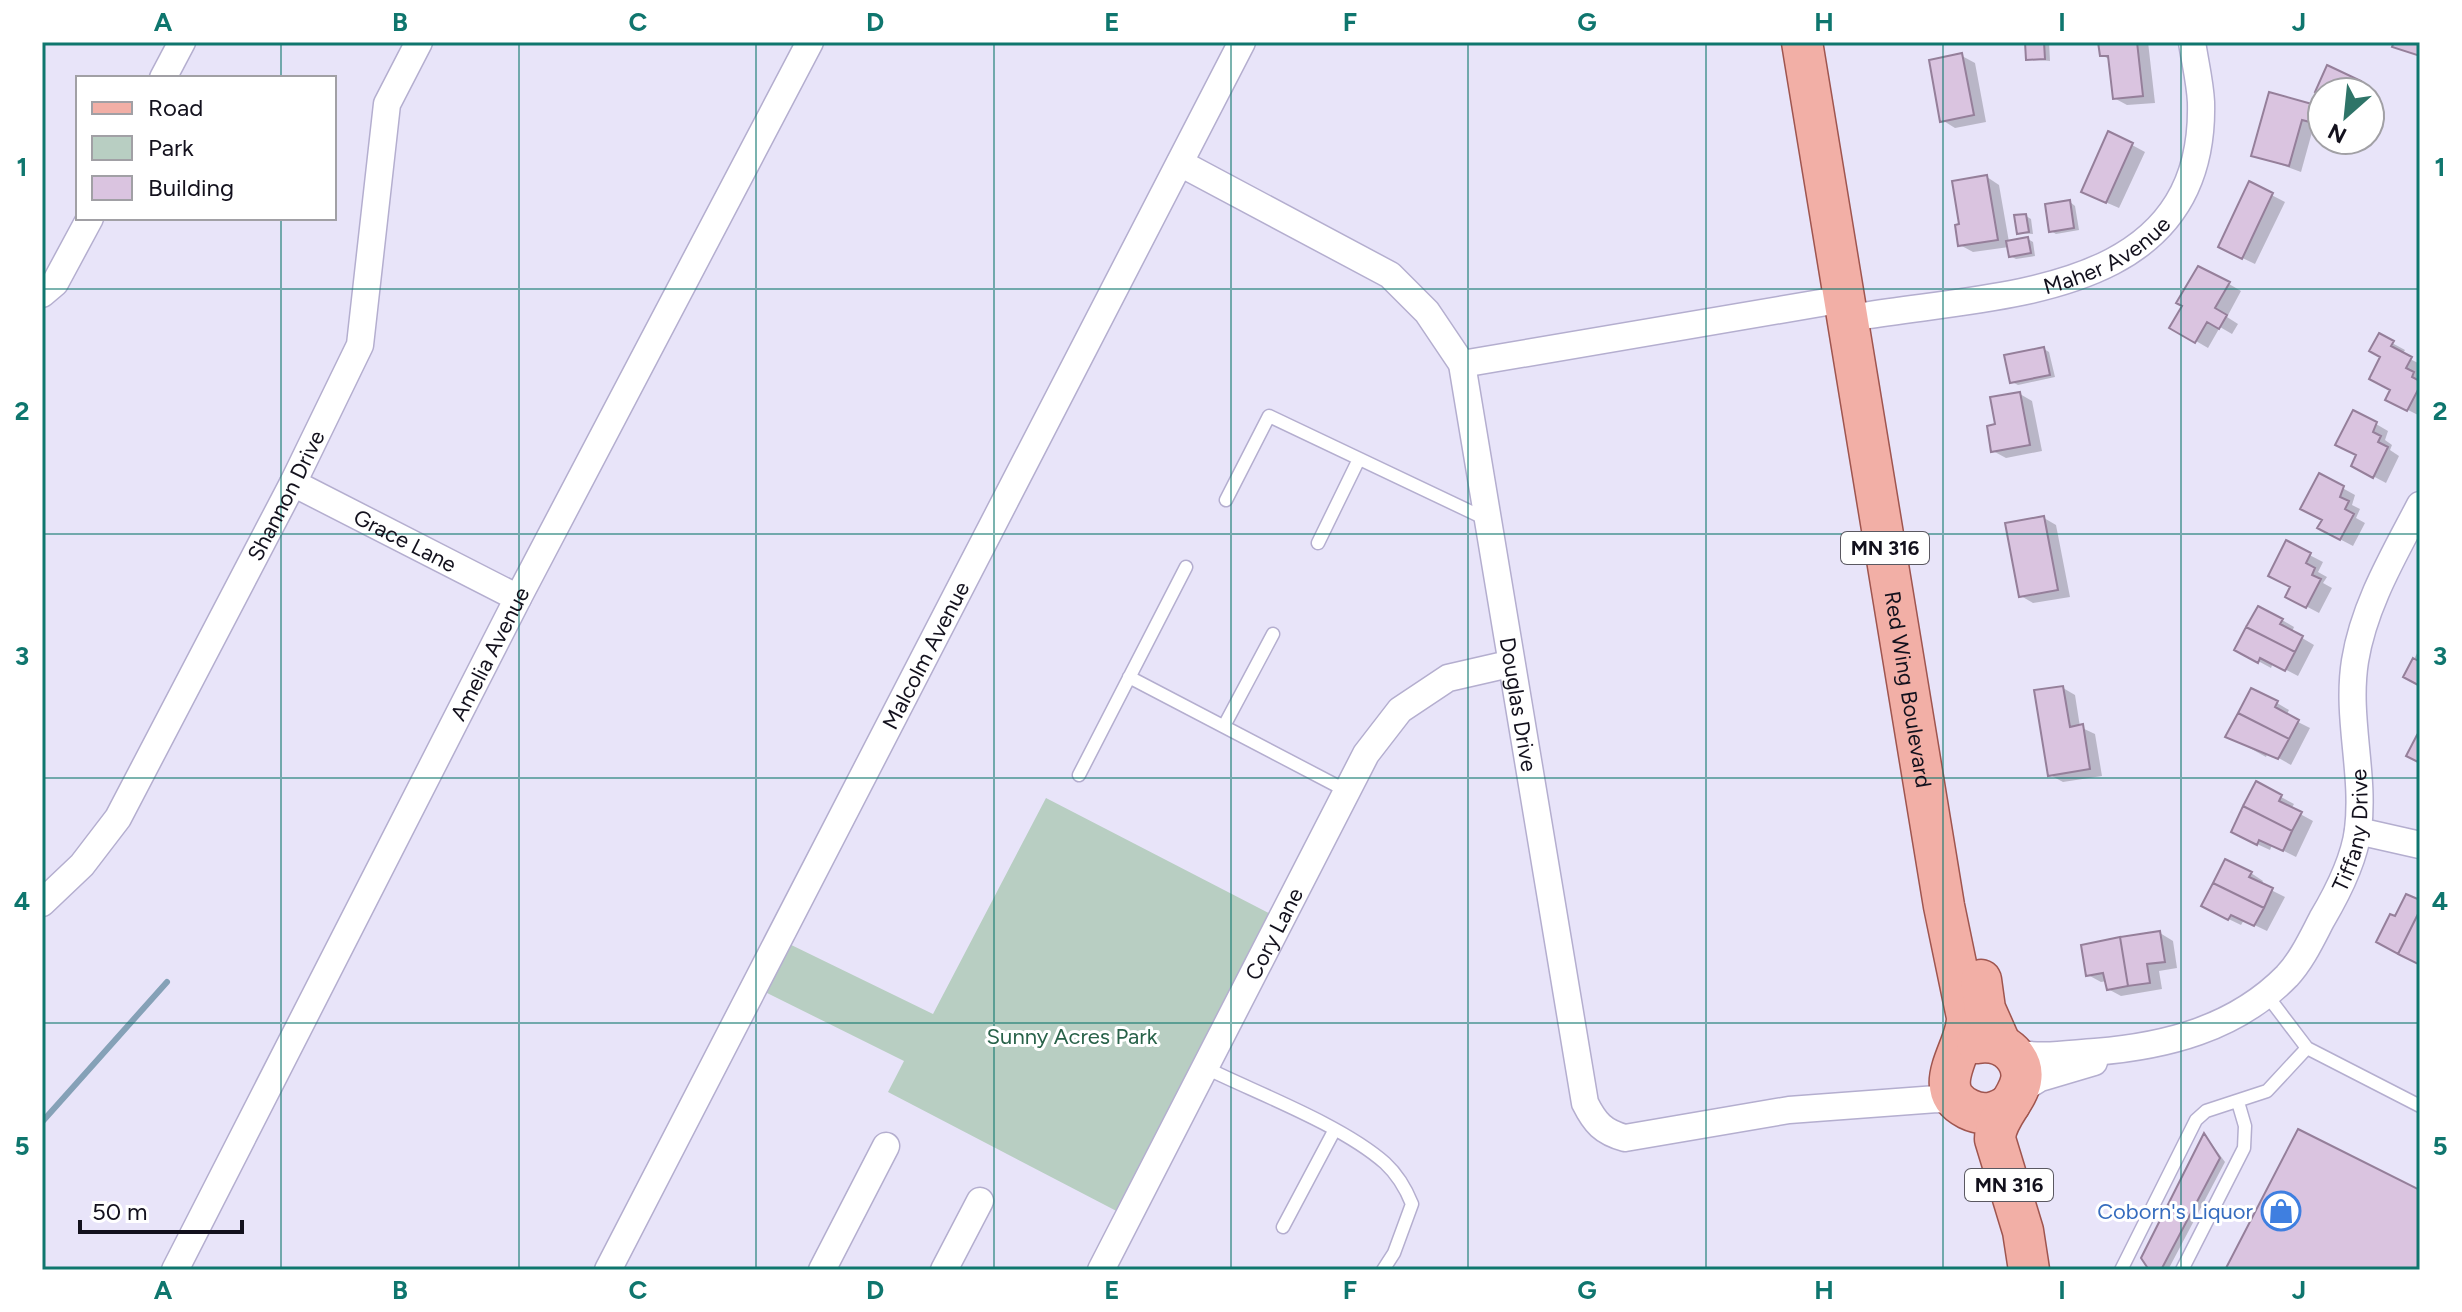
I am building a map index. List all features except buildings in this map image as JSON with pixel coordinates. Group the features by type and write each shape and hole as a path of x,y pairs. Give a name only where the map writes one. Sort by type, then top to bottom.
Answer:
{"main road":[{"name":"Red Wing Boulevard","path":"1802,42 1985,1009 2021,1074 2015,1097"},
{"name":"Red Wing Boulevard","path":"1820,42 1854,308 1942,891 1967,1017 1958,1082"},
{"path":"2006,1048 1979,1042 1958,1082 1988,1114 2015,1097"},
{"name":"MN 316","path":"1958,1082 1992,1186 2006,1270"},
{"name":"MN 316","path":"2015,1097 1995,1128 1995,1139 2023,1231 2029,1270"}],"street":[{"path":"164,76 182,42"},
{"name":"Shannon Drive","path":"42,903 82,865 118,818 293,483 360,345 387,104 419,42"},
{"name":"Amelia Avenue","path":"175,1270 518,598 810,42"},
{"name":"Malcolm Avenue","path":"608,1270 1242,42"},
{"name":"Maher Avenue","path":"1462,364 1854,308 2058,285 2089,275 2137,249 2174,206 2194,162 2201,102 2192,42"},
{"name":"Douglas Drive","path":"1180,163 1390,275 1427,312 1462,364 1509,664 1585,1103 1595,1123 1608,1134 1625,1138 1789,1110 1860,1106 1917,1085 1958,1082"},
{"path":"42,294 55,283 89,220"},
{"name":"Grace Lane","path":"293,483 518,598"},
{"name":"Tiffany Drive","path":"2128,1049 2173,1042 2207,1031 2266,994 2289,974 2335,898 2358,831 2357,766 2351,713 2355,658 2379,584 2420,505"},
{"name":"Cory Lane","path":"1101,1270 1366,754 1400,710 1448,678 1509,664"},
{"path":"2358,831 2420,845"},
{"path":"2006,1048 2042,1057 2128,1049"},
{"path":"2015,1097 2040,1078 2128,1049"},
{"path":"822,1270 886,1146"},
{"path":"944,1270 980,1201"}],"lane":[{"path":"1226,500 1269,416 1486,519"},
{"path":"1318,543 1359,459"},
{"path":"1079,775 1186,567"},
{"path":"1224,726 1273,634"},
{"path":"1129,677 1347,791"},
{"path":"2266,994 2307,1048 2420,1106"},
{"path":"2121,1270 2196,1120 2206,1111 2267,1091 2307,1048"},
{"path":"1206,1068 1334,1131 1385,1163 1404,1184 1412,1204 1394,1253 1383,1270"},
{"path":"2182,1270 2244,1148 2245,1126 2238,1102"},
{"path":"1283,1227 1334,1131"}],"green space":[{"name":"Sunny Acres Park","path":"1046,798 1282,920 1128,1217 888,1092 904,1061 755,987 779,939 933,1014"}],"waterway":[{"path":"42,1122 167,982"}],"place":[{"name":"Coborn's Liquor","path":"2281,1211"}]}
